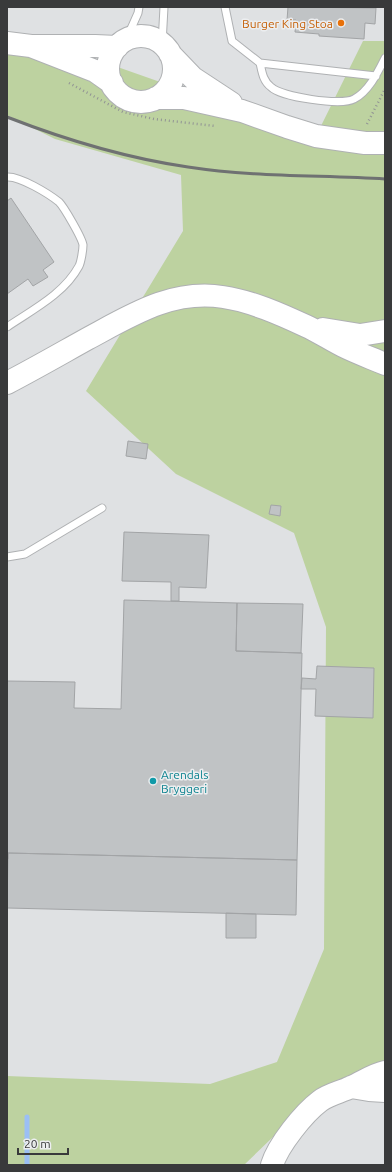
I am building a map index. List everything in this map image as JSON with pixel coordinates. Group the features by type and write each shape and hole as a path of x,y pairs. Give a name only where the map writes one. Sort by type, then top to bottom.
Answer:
{"main road":[{"path":"7,43 31,46 95,46 121,43 135,37 145,36 154,39 166,49 193,78 242,111"},
{"path":"112,83 109,74 109,65 112,56 121,43"},
{"path":"31,46 95,70 112,83 126,98 136,101 146,101 156,98 184,98 242,111 316,136 365,143 385,143"},
{"path":"156,98 164,92 170,84 174,74 174,64 166,49"},
{"path":"7,383 133,314 156,304 175,299 198,296 222,297 268,310 306,326 343,346 385,364"},
{"path":"306,326 360,335 385,331"},
{"path":"272,1165 291,1132 307,1112 321,1101 374,1075 385,1072"},
{"path":"351,1087 385,1091"}],"lane":[{"path":"121,43 138,13 139,7"},
{"path":"164,7 166,49"},
{"path":"225,7 232,41 260,62 376,76"},
{"path":"260,62 264,80 272,89 292,97 334,102 354,100 369,86 385,58"},
{"path":"7,177 12,177 33,186 60,203 75,227 83,245 80,265 60,290 7,327"},
{"path":"7,557 25,554 102,508"}],"path":[{"path":"366,124 385,89"}],"green space":[{"path":"7,37 38,39 254,115 318,132 363,41 385,41 385,1083 299,1112 244,1165 7,1165 7,1076 210,1084 277,1062 324,949 326,627 294,533 176,474 86,391 183,231 181,175 55,139 7,115"}],"building":[{"path":"288,7 376,8 375,24 365,23 364,39 319,36 319,34 295,32 296,20 287,20"},
{"path":"11,198 54,262 43,270 48,277 33,286 28,279 7,294 7,201"},
{"path":"128,441 148,444 146,459 126,456"},
{"path":"271,505 281,506 280,516 269,514"},
{"path":"124,532 209,535 206,588 179,587 179,601 171,601 171,582 122,581"},
{"name":"Arendals Bryggeri","path":"124,600 237,603 236,651 302,653 297,860 8,853 7,859 7,681 75,682 74,708 121,709"},
{"path":"237,603 303,604 301,653 236,651"},
{"path":"317,666 374,668 373,718 315,716 316,689 301,689 302,678 316,679"},
{"path":"8,853 297,860 296,915 7,908"},
{"path":"226,913 256,914 256,938 226,938"}],"waterway":[{"path":"27,1117 27,1165"}],"railway":[{"path":"7,117 74,141 142,159 188,167 237,173 385,179"}],"place":[{"name":"Burger King Stoa","path":"341,23"},
{"name":"Arendals Bryggeri","path":"153,781"}]}
